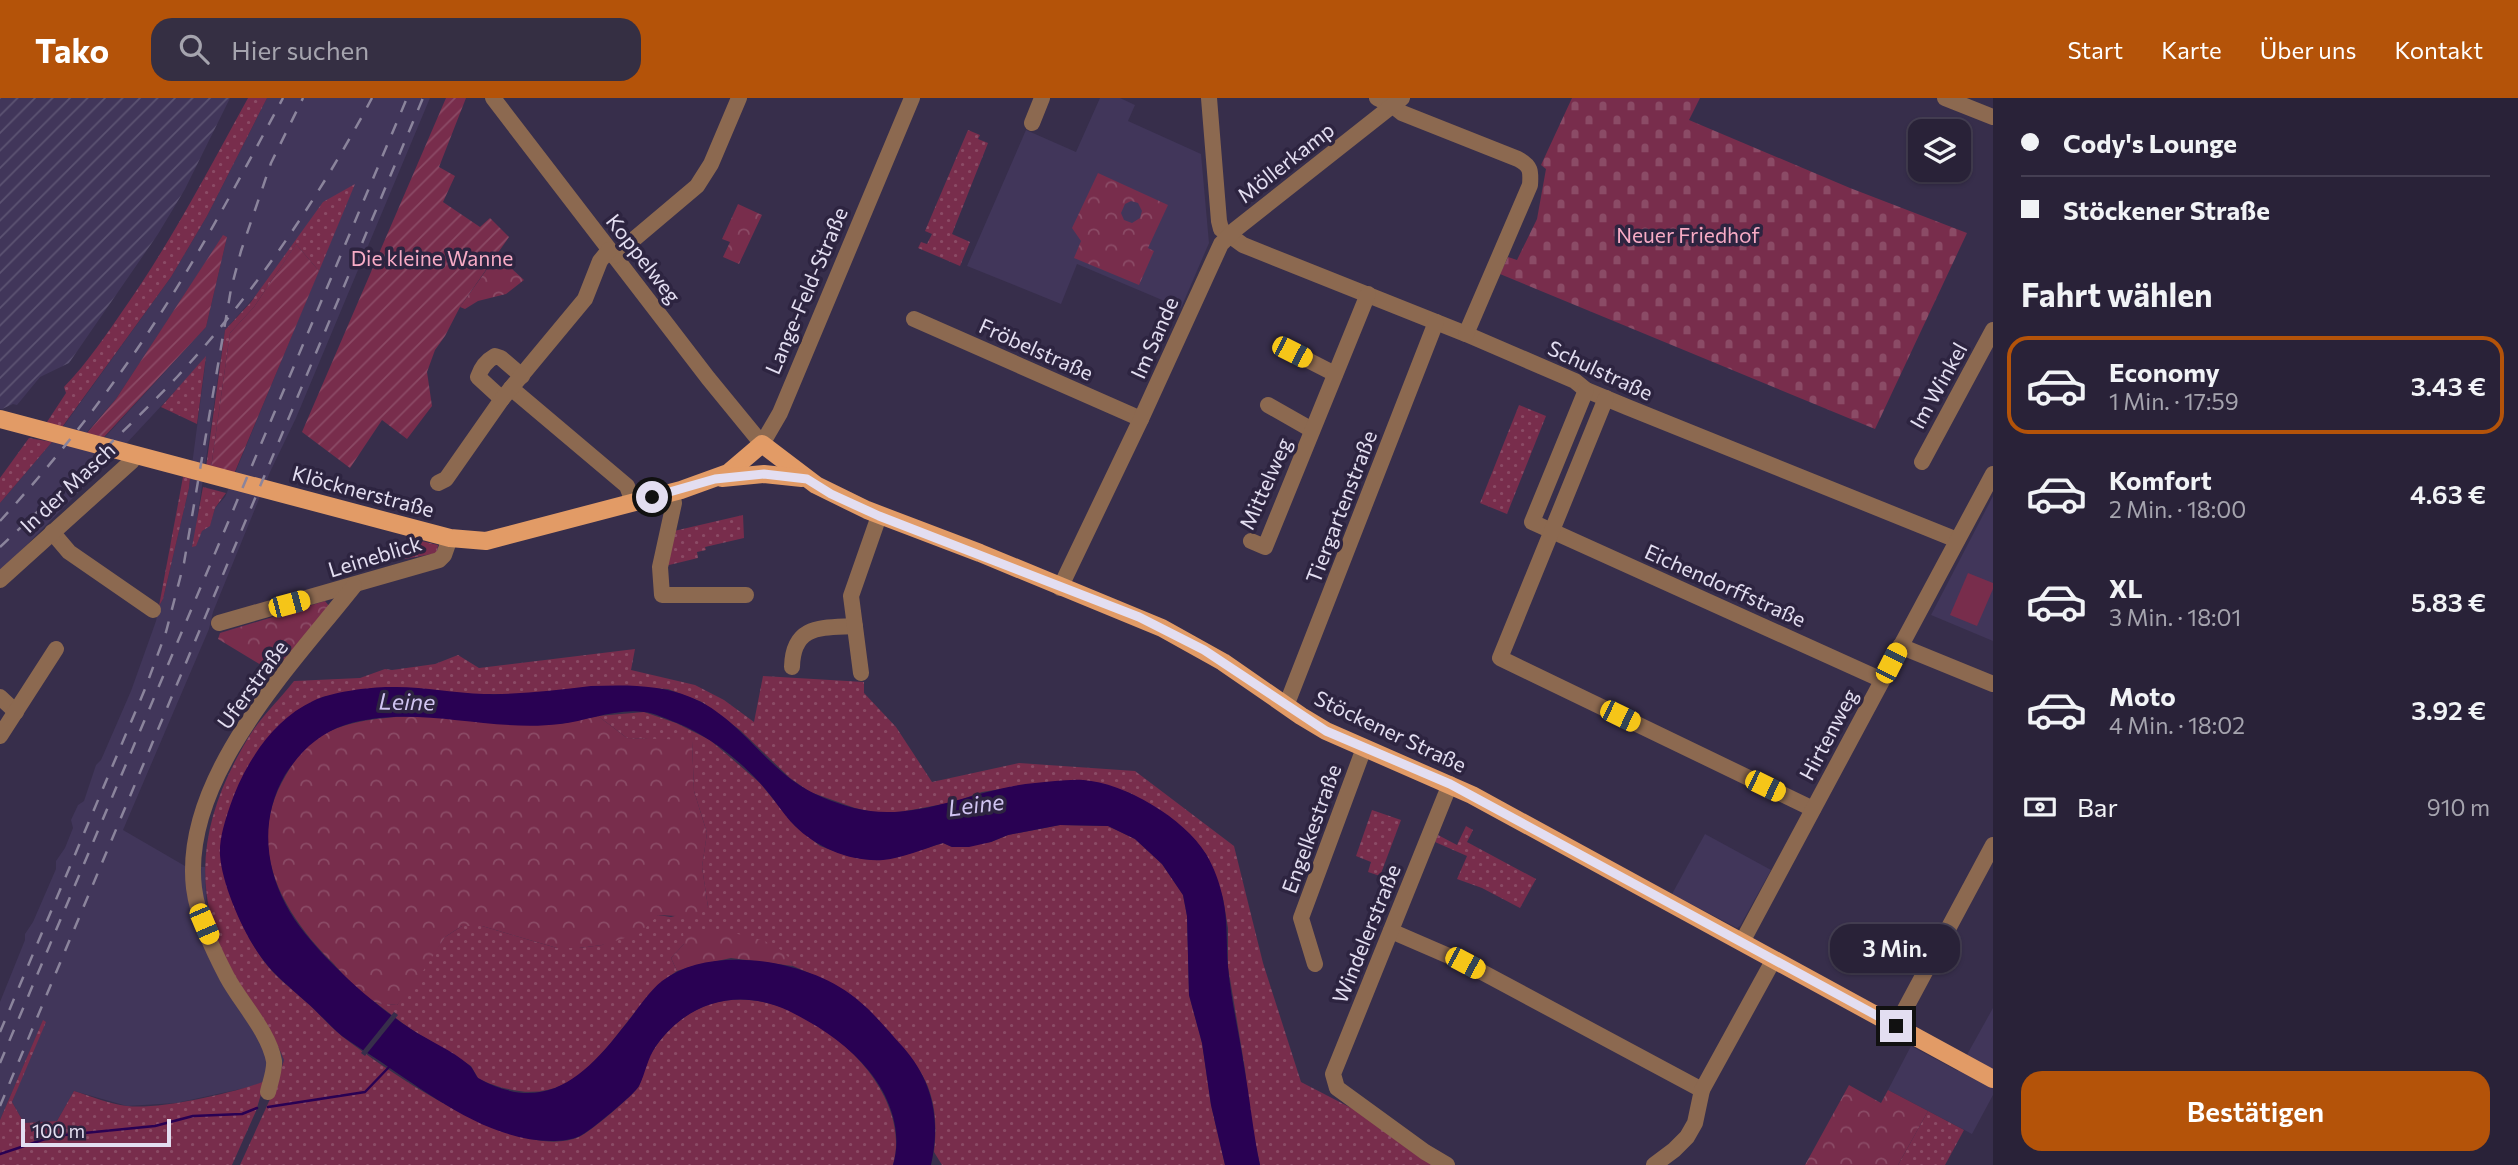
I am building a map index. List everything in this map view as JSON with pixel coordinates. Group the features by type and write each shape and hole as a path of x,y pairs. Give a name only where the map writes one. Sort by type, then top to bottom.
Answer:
{"main road":[{"name":"Klöcknerstraße","path":"0,419 450,538 486,541 672,493 715,479"},
{"name":"Lange-Feld-Straße","path":"715,479 737,467 762,444"},
{"name":"Stöckener Straße","path":"762,444 831,494 879,516 1139,617 1204,650 1326,731 1450,784 1993,1079"},
{"path":"715,479 764,474 807,479"}],"street":[{"path":"438,483 446,479 512,388 585,299 600,261 696,186 711,164 739,98"},
{"name":"Lange-Feld-Straße","path":"762,444 780,413 912,98"},
{"path":"1032,123 1042,98"},
{"path":"1209,98 1219,221 1221,229 1229,236"},
{"path":"1377,98 1397,102 1402,113 1518,159 1528,164 1531,170 1531,185 1466,334"},
{"path":"1945,98 1993,117"},
{"name":"Koppelweg","path":"498,101 612,253 762,444"},
{"name":"Möllerkamp","path":"1229,236 1397,102"},
{"name":"Schulstraße","path":"1229,236 1243,245 1466,334 1574,381 1586,390 1957,540"},
{"name":"Im Sande","path":"1060,588 1217,251 1229,236"},
{"name":"Mittelweg","path":"1251,541 1265,547 1368,294"},
{"name":"Fröbelstraße","path":"914,319 1141,419"},
{"name":"Tiergartenstraße","path":"1286,706 1436,322"},
{"name":"Im Winkel","path":"1922,462 1993,330"},
{"path":"1292,352 1335,374"},
{"path":"512,388 626,486 632,502"},
{"path":"1551,530 1532,522 1586,390"},
{"path":"1606,398 1500,658 1813,809"},
{"name":"Mittelweg","path":"1268,405 1312,430"},
{"name":"In der Masch","path":"0,580 132,461 134,454"},
{"name":"Hirtenweg","path":"1742,942 1993,474"},
{"path":"672,493 674,503 660,567 662,594 746,595"},
{"path":"861,673 852,596 879,516"},
{"name":"Eichendorffstraße","path":"1551,530 1882,680"},
{"path":"52,532 69,552 153,610"},
{"name":"Leineblick","path":"219,623 439,560 444,555 450,538"},
{"name":"Uferstraße","path":"268,1092 274,1062 270,1050 226,976 198,907 194,876 199,823 209,791 244,727 354,586"},
{"path":"792,667 795,645 809,632 817,628 855,626"},
{"path":"1900,646 1993,684"},
{"path":"0,736 55,649"},
{"path":"0,697 16,712"},
{"name":"Engelkestraße","path":"1315,964 1301,918 1364,748"},
{"name":"Windelerstraße","path":"1447,1165 1337,1088 1333,1074 1450,784"},
{"path":"1896,1026 1993,845"},
{"path":"1391,931 1465,963 1702,1090"},
{"path":"1654,1165 1687,1137 1695,1123 1702,1090 1774,960"}],"shaded area":[{"path":"0,98 230,98 185,189 158,234 69,363 40,377 17,405 2,409 0,409"},
{"path":"267,98 430,98 296,418 270,472 213,612 209,629 123,830 185,866 205,867 206,900 227,961 272,1033 284,1060 279,1076 250,1087 176,1103 127,1106 74,1091 57,1121 24,1123 12,1102 43,1021 0,1120 0,1002 25,934 33,922 56,869 56,861 73,828 71,820 78,805 84,801 96,765 101,760 131,691 156,621 189,488 206,358 0,572 0,503 52,442 171,277 207,216","holes":["354,185 225,497 215,508 210,525 202,531 193,547 225,330","223,236 227,237 206,327 105,437 87,432 116,399"]},
{"path":"1100,98 1120,98 1135,105 1128,121 1201,154 1209,243 1181,308 1077,264 1061,304 967,266 1026,130 1076,152"},
{"path":"1993,496 1993,641 1931,615"},
{"path":"1705,834 1771,870 1737,928 1672,894"},
{"path":"1993,1008 1993,1095 1972,1134 1888,1090 1911,1046 1958,1071"}],"green space":[{"path":"248,98 267,98 207,216 171,277 60,430 47,422 66,393 64,387 96,348 159,256"},
{"name":"Die kleine Wanne","path":"446,98 466,98 439,167 455,176 443,202 480,227 490,218 509,237 460,307 435,350 427,372 432,406 407,439 382,420 350,468 302,432"},
{"name":"Neuer Friedhof","path":"1572,98 1700,98 1689,120 1850,188 1967,233 1875,429 1500,274 1508,257 1517,260 1537,219 1546,169 1541,165"},
{"path":"968,130 980,135 978,139 988,143 952,234 970,242 960,266 918,248 921,242 927,244 932,234 925,231"},
{"path":"1098,173 1168,205 1148,248 1154,251 1139,285 1074,258 1081,241 1072,228","holes":["1131,201 1138,203 1142,211 1140,218 1132,223 1124,220 1121,213 1125,204"]},
{"path":"355,184 319,271 296,244 254,307 230,333 211,468 206,467 225,330 251,302 323,202"},
{"path":"738,204 762,215 739,264 723,257 730,242 722,239"},
{"path":"223,235 227,237 206,327 104,437 87,433 116,399"},
{"path":"296,244 319,271 234,474 211,468 230,333 254,307"},
{"path":"497,255 524,280 506,294 478,301 465,309 460,307"},
{"path":"206,356 197,424 161,407"},
{"path":"1519,405 1546,416 1507,514 1480,503"},
{"path":"29,438 52,442 0,503 0,478"},
{"path":"183,477 190,478 189,488 163,599 159,606"},
{"path":"203,487 226,493 215,508 210,526 202,531 196,546 192,547"},
{"path":"743,515 744,538 705,547 706,550 697,552 698,558 665,566 674,531"},
{"path":"409,538 438,545 437,553 405,559"},
{"path":"1968,573 1993,583 1977,626 1950,615"},
{"path":"325,601 330,607 283,666 278,663 271,671 218,639 220,633"},
{"path":"635,649 631,670 695,685 724,700 754,722 763,676 864,682 864,693 896,727 932,782 1019,763 1135,771 1234,846 1263,963 1301,1082 1357,1111 1437,1165 1260,1165 1251,1123 1228,967 1228,928 1223,898 1215,874 1206,854 1192,837 1168,816 1130,793 1083,780 982,792 954,802 895,813 877,813 810,792 790,778 740,730 702,702 668,689 617,686 524,694 342,694 322,697 220,853 230,895 248,936 277,977 364,1053 423,1091 490,1126 523,1137 554,1142 579,1137 621,1105 639,1086 653,1050 685,1017 718,1002 749,1000 782,1007 814,1023 844,1045 869,1072 887,1102 896,1133 893,1165 240,1165 276,1086 284,1060 272,1035 228,963 208,904 205,875 212,819 222,791 234,763 260,721 294,681 360,678 385,669 435,664 458,655 479,668"},
{"path":"644,712 676,723 710,740 760,783 795,826 820,846 848,856 872,860 898,857 943,843 952,847 991,842 1008,835 1060,825 1108,826 1135,839 1162,864 1183,895 1187,916 1189,995 1202,1043 1211,1105 1225,1165 942,1165 934,1152 934,1112 931,1096 918,1067 858,1001 835,986 793,966 791,961 684,944 671,958 677,971 640,1006 606,1048 588,1067 568,1082 546,1090 519,1091 478,1078 471,1066 409,1028 376,1003 397,1005 445,937 462,926 482,926 557,948 579,948 602,945 658,915 671,917 708,907 702,867 707,833 694,791 692,741 627,738 598,716"},
{"path":"420,716 560,724 598,716 627,738 692,740 694,791 707,833 702,867 708,907 695,917 658,915 641,933 602,945 579,948 557,948 482,926 462,926 445,937 416,982 397,1005 380,1004 370,999 352,984 297,921 274,876 268,827 274,801 286,775 313,741 337,728 360,722"},
{"path":"1372,810 1401,820 1380,876 1368,872 1371,862 1356,856"},
{"path":"1466,826 1473,830 1467,842 1536,879 1520,908 1482,888 1457,879 1467,856 1435,842 1438,835 1457,845"},
{"path":"709,930 744,935 769,943 788,957 793,966 731,958 677,971 671,958 684,944 683,932"},
{"path":"43,1020 46,1022 12,1102 24,1123 57,1121 74,1091 114,1104 141,1107 196,1100 265,1081 256,1111 232,1165 0,1165 0,1120"},
{"path":"1849,1085 1881,1103 1888,1090 1928,1111 1898,1165 1805,1165"},
{"path":"1928,1111 1964,1130 1945,1165 1898,1165"}],"water":[{"name":"Leine","path":"591,686 654,688 690,697 719,713 799,785 822,797 854,808 900,812 1012,786 1083,780 1135,795 1168,816 1196,841 1206,854 1222,893 1231,992 1260,1165 1225,1165 1211,1105 1202,1043 1189,995 1187,916 1183,895 1162,864 1135,839 1108,826 1060,825 1008,835 969,847 952,847 943,843 890,859 871,860 847,856 824,847 804,834 759,782 721,748 688,728 644,712 623,712 560,724 533,726 398,717 371,719 326,733 303,751 285,775 272,807 268,840 270,857 273,873 286,905 324,956 378,1005 462,1060 472,1068 478,1078 522,1093 541,1092 575,1077 606,1048 656,986 683,969 708,962 762,961 816,976 840,987 865,1006 913,1060 928,1088 932,1102 935,1133 931,1165 893,1165 896,1140 893,1115 876,1081 851,1052 822,1029 789,1011 752,1000 716,1003 683,1018 656,1046 639,1086 629,1097 585,1133 559,1141 527,1139 480,1123 434,1098 345,1039 264,961 242,925 225,881 220,855 224,824 243,775 261,745 298,709 321,698 350,691 402,687 497,694"}],"pier":[{"path":"394,1012 398,1015 365,1056 361,1053"}],"waterway":[{"path":"268,1107 365,1092 389,1067"},
{"path":"0,1154 54,1136 155,1126 193,1116 242,1114 257,1108"}],"railway":[{"path":"0,521 78,430 144,339 206,238 283,98"},
{"path":"0,1032 145,689 166,632 184,563 231,289 271,163 303,98"},
{"path":"0,547 134,421 206,345 284,244 330,172 372,98"},
{"path":"0,1063 407,98"},
{"path":"0,1106 423,98"}],"route":[{"path":"652,497 715,479 764,474 807,479 831,494 879,516 1139,617 1204,650 1326,731 1450,784 1896,1026"}]}
